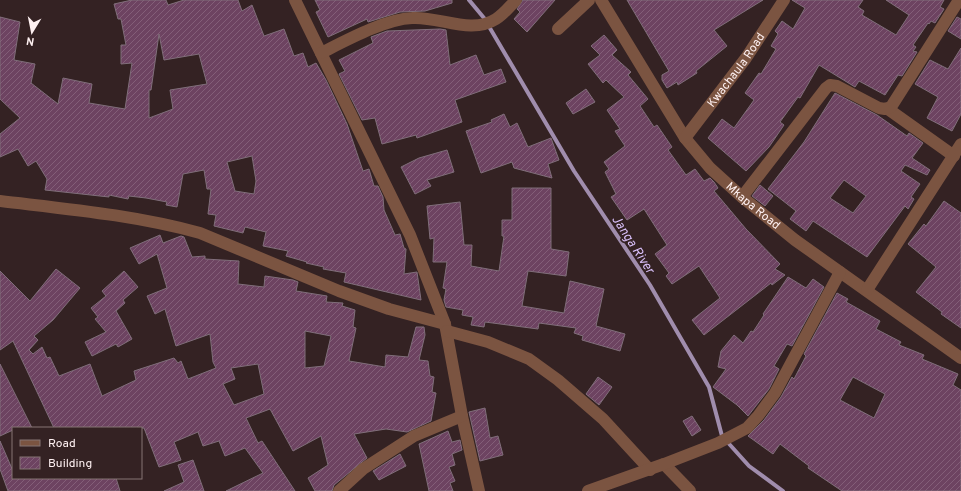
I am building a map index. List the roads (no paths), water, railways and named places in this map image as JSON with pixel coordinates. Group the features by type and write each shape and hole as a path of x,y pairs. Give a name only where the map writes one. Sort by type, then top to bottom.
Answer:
{"street":[{"path":"294,0 410,235 446,328 462,416 479,491"},
{"path":"321,52 398,20 412,18 478,25 492,21 502,14 516,0"},
{"path":"558,29 589,0"},
{"name":"Mkapa Road","path":"601,0 685,138 710,168 742,198 795,240 868,290 961,358"},
{"name":"Kwachaula Road","path":"685,138 746,58 784,0"},
{"path":"888,109 959,0"},
{"path":"742,198 826,88 830,85 837,86 879,108 888,109 954,156"},
{"path":"868,290 961,144"},
{"path":"0,201 154,221 200,233 339,291 495,344 529,359 558,380 603,419 650,470"},
{"path":"588,491 650,470 718,443 746,428 758,416 775,393 840,272"},
{"path":"339,491 363,469 401,444 425,431 462,416"},
{"path":"664,464 690,491"}],"waterway":[{"name":"Janga River","path":"469,0 484,18 574,171 650,285 709,387 722,436 749,466 783,491"}]}
